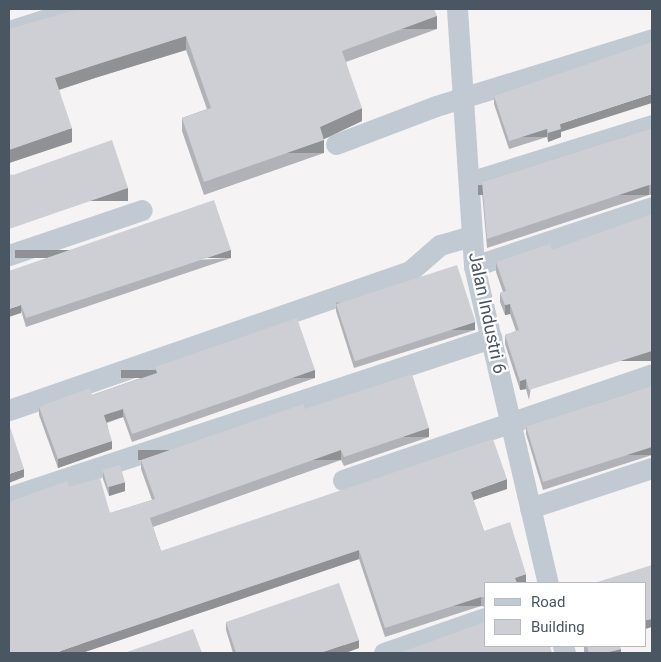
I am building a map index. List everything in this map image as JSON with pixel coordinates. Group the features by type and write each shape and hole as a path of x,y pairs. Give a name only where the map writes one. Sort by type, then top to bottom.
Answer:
{"street":[{"path":"9,31 78,9"},
{"name":"Jalan Industri 6","path":"457,9 474,266 512,421 548,582"},
{"path":"336,144 464,99 652,39"},
{"path":"469,182 652,124"},
{"path":"474,266 652,207"},
{"path":"9,255 142,210"},
{"path":"9,410 410,271 440,245 472,236"},
{"path":"9,497 491,338"},
{"path":"343,480 652,374"},
{"path":"530,508 652,468"},
{"path":"384,653 483,619"}],"building":[{"path":"79,9 434,9 437,16 342,51 362,108 320,127 324,140 204,182 182,118 211,108 186,36 55,78 72,128 9,150 9,29"},
{"path":"652,42 652,94 560,124 561,129 548,133 547,129 509,141 494,96"},
{"path":"652,128 652,185 487,239 482,182"},
{"path":"112,140 128,188 9,229 9,174 13,175"},
{"path":"214,200 231,250 26,318 21,305 9,309 9,271"},
{"path":"652,214 652,351 529,390 526,379 520,381 505,335 519,330 510,304 505,305 500,293 506,291 496,262 550,244 552,250"},
{"path":"457,265 476,322 355,361 336,304"},
{"path":"297,318 315,370 132,434 123,409 104,415 112,441 58,459 39,407 90,388 92,395 157,373 155,367"},
{"path":"412,374 429,428 344,457 341,450 150,518 161,551 493,439 507,479 471,492 484,531 510,522 526,574 515,578 517,582 483,582 483,597 385,628 359,550 60,651 61,653 9,653 9,502 67,481 69,487 100,478 110,513 155,499 141,460 303,404 305,409"},
{"path":"652,386 652,447 543,482 526,426"},
{"path":"9,424 24,469 9,474"},
{"path":"120,465 125,482 108,487 103,470"},
{"path":"652,565 652,619 646,620 646,582 597,582"},
{"path":"339,583 359,640 320,653 236,653 226,622"},
{"path":"483,623 483,647 550,647 552,653 399,653"},
{"path":"193,629 202,653 124,653"},
{"path":"587,647 620,647 621,649 605,653 589,653"}]}
